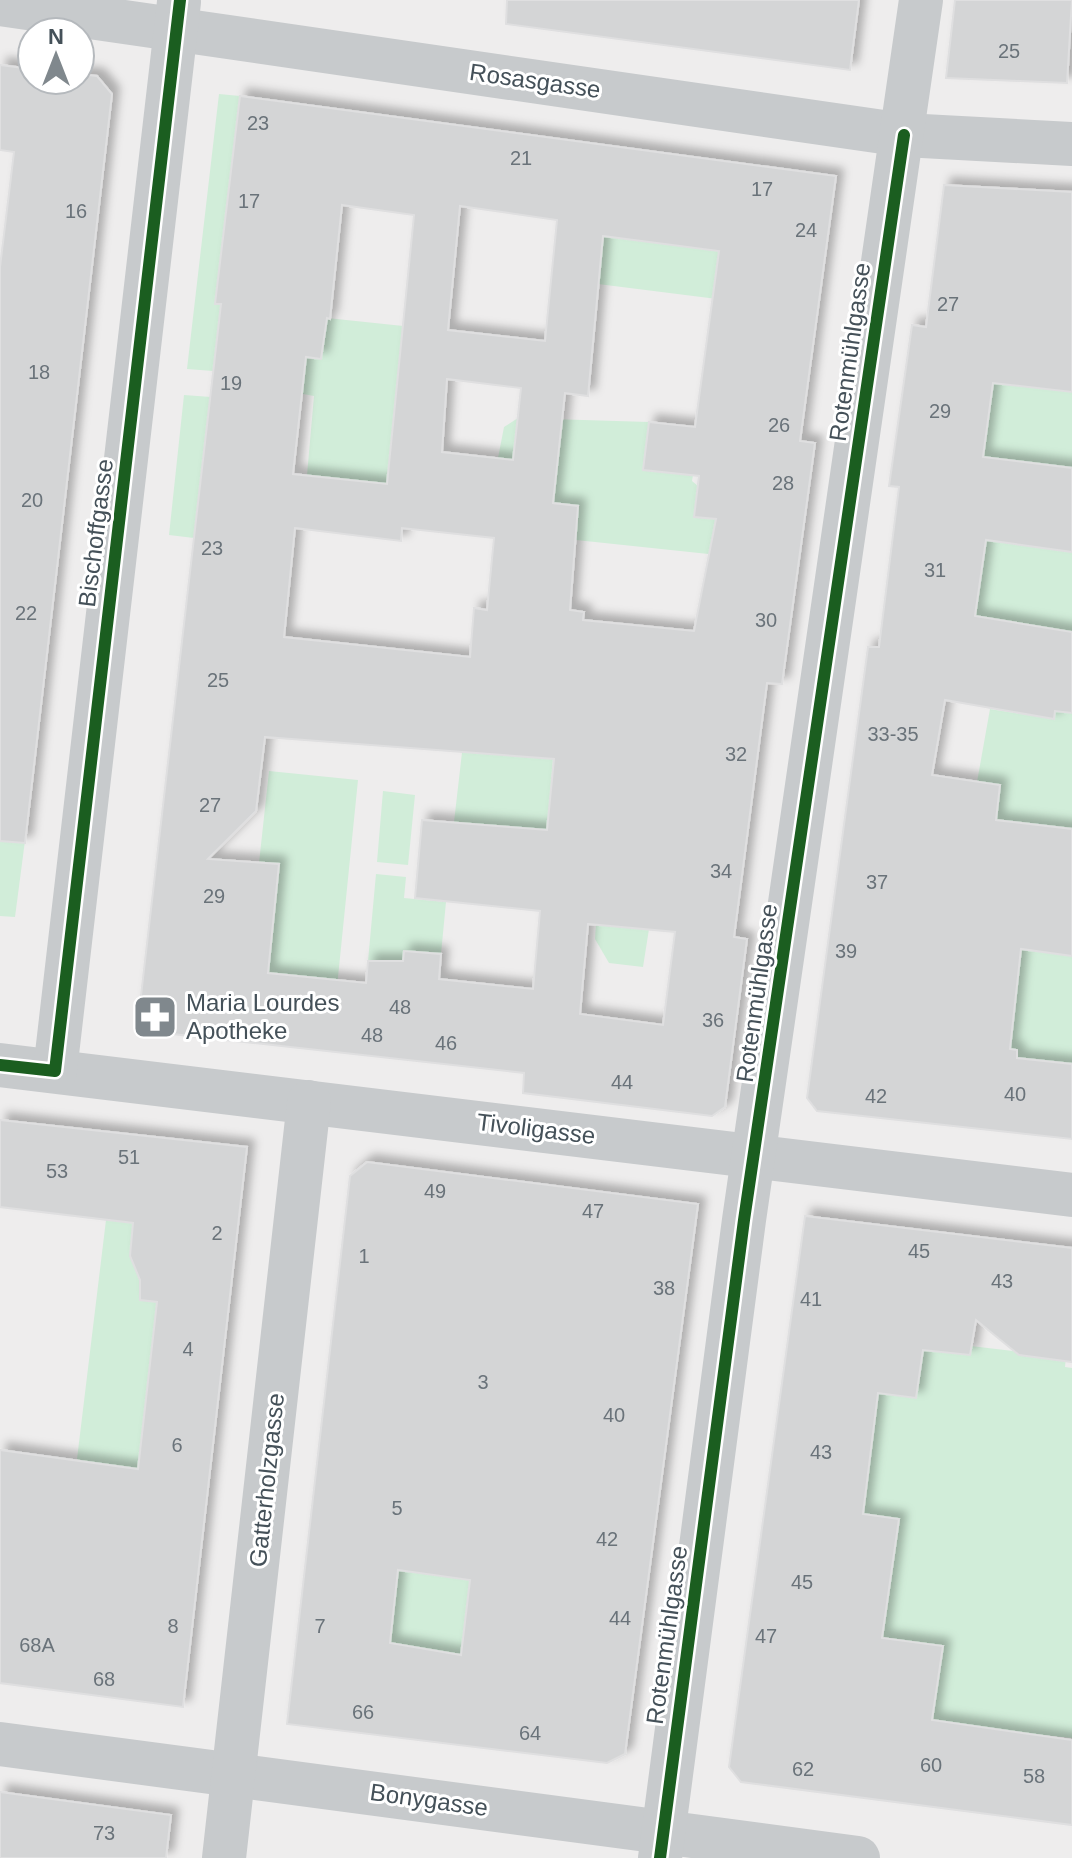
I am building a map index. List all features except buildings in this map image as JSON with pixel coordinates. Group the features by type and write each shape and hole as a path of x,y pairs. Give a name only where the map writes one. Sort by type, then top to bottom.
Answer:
{"street":[{"name":"Rotenmühlgasse","path":"661,1845 742,1236 904,135 921,0"},
{"name":"Rosasgasse","path":"0,4 178,15 904,135 1072,144"},
{"name":"Bischoffgasse","path":"55,1071 178,15"},
{"name":"Tivoligasse","path":"0,1065 1072,1195"},
{"name":"Gatterholzgasse","path":"224,1858 309,1102"},
{"name":"Bonygasse","path":"0,1744 234,1774 661,1845 858,1858"}],"green space":[{"path":"219,94 240,96 216,303 221,304 213,371 187,369"},
{"path":"604,236 730,253 725,300 598,284"},
{"path":"327,318 403,326 387,484 307,475 314,396 292,392 306,357 321,359"},
{"path":"986,378 1000,384 1072,392 1072,468 980,497 976,449 984,450"},
{"path":"184,395 211,397 194,538 169,535"},
{"path":"518,418 649,422 644,470 693,475 692,481 698,486 695,516 722,520 718,555 576,540 578,506 553,503 561,428 517,423 513,460 498,458 504,427"},
{"path":"986,540 1072,552 1072,632 996,620 974,624"},
{"path":"473,657 522,756 553,759 547,830 454,822"},
{"path":"990,709 1053,719 1055,711 1072,713 1072,829 996,820 1000,785 977,782"},
{"path":"269,771 358,780 337,987 225,969 272,932 279,865 259,863"},
{"path":"383,791 415,795 408,865 377,862"},
{"path":"0,830 26,833 15,917 0,916"},
{"path":"601,848 649,929 643,967 609,963 595,939"},
{"path":"376,874 406,877 404,898 446,902 441,954 404,951 402,969 383,961 368,961"},
{"path":"1021,949 1072,956 1072,1064 1017,1058 1017,1050 991,1047 1013,1021"},
{"path":"110,1216 142,1219 140,1300 157,1302 135,1496 71,1551 81,1461 77,1459 106,1220"},
{"path":"875,1332 945,1352 969,1355 971,1346 1013,1351 1019,1355 1066,1357 1065,1367 1072,1368 1072,1738 957,1726 957,1723 922,1718 942,1646 882,1637 899,1519 853,1512","holes":["883,1364 920,1369 916,1398 879,1393"]},
{"path":"391,1569 470,1580 460,1662 382,1642"}],"cycle path":[{"path":"0,1065 55,1071 180,0"},
{"path":"660,1858 744,1220 904,135"}],"place":[{"name":"Maria Lourdes Apotheke","path":"155,1017"}]}
